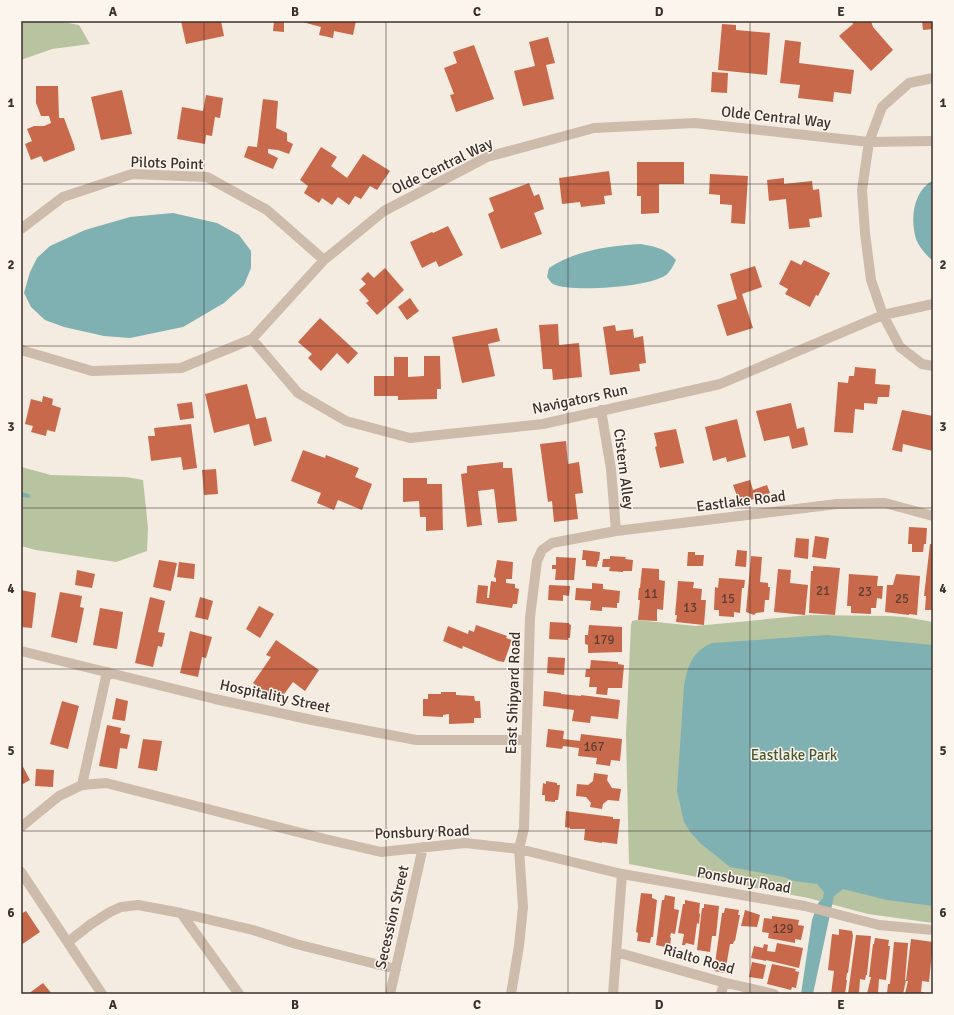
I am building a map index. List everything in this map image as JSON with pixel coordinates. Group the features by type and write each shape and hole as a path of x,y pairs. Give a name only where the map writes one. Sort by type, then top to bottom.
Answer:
{"street":[{"path":"933,78 909,83 882,107 869,142 862,190 865,233 871,280 882,315 900,347 922,364 933,366"},
{"name":"Olde Central Way","path":"21,350 92,371 181,368 252,339 324,260 384,211 487,157 594,128 695,123 869,142 933,141"},
{"name":"Pilots Point","path":"21,228 63,197 132,174 207,177 267,210 324,260"},
{"name":"Navigators Run","path":"252,339 298,394 346,421 410,438 543,424 720,384 882,315 933,304"},
{"name":"Cistern Alley","path":"602,410 611,469 616,531"},
{"name":"Eastlake Road","path":"552,544 616,531 837,504 885,503 933,516"},
{"name":"East Shipyard Road","path":"511,994 519,946 523,907 519,849 524,828 530,617 536,561 542,550 552,544"},
{"name":"Hospitality Street","path":"21,651 214,699 416,740 526,740"},
{"path":"82,785 107,672"},
{"name":"Ponsbury Road","path":"21,827 59,796 82,785 106,783 380,852 465,843 519,849 622,874 807,907 879,925 933,930"},
{"name":"Secession Street","path":"390,994 423,847"},
{"path":"21,872 102,994"},
{"path":"613,994 622,874"},
{"path":"68,942 104,916 121,907 138,905 181,913 253,930 296,944 396,969"},
{"path":"181,913 239,994"},
{"name":"Rialto Road","path":"616,952 724,983 774,994"},
{"path":"721,994 724,983"}],"green space":[{"path":"21,21 57,21 79,25 90,44 52,49 21,60"},
{"path":"21,467 51,475 126,477 143,480 148,528 147,551 116,562 36,550 21,546"},
{"name":"Eastlake Park","path":"809,615 888,616 905,617 933,622 933,923 868,914 808,898 629,864 626,734 632,621 636,620 696,626"}],"water":[{"path":"933,180 933,261 923,251 917,242 914,231 913,214 917,198 921,191"},
{"path":"173,213 217,223 239,235 251,251 251,268 244,285 224,303 183,327 130,338 104,336 64,327 45,320 31,307 24,293 30,272 37,258 50,246 85,230 130,217"},
{"path":"641,244 664,250 676,260 671,270 666,275 644,283 592,288 562,287 553,284 547,277 549,268 570,257 593,250"},
{"name":"Eastlake Park","path":"827,635 933,645 933,906 887,900 843,889 834,896 813,994 801,994 812,920 818,903 823,898 824,892 817,884 794,881 784,877 730,867 700,843 691,833 684,822 677,791 684,686 689,666 695,655 712,643"}],"building":[{"path":"181,21 221,21 224,36 186,44"},
{"path":"274,21 284,21 284,32 273,31"},
{"path":"299,21 356,21 353,35 334,31 333,38 319,35 321,27"},
{"path":"852,21 871,21 873,27 893,50 871,71 839,36 853,24"},
{"path":"922,21 933,21 933,29 923,30"},
{"path":"722,24 736,25 736,30 770,33 767,75 718,70"},
{"path":"548,37 555,63 546,65 554,99 523,106 514,71 535,66 529,42"},
{"path":"785,40 801,42 799,63 854,70 851,94 834,92 833,102 798,98 800,85 780,83"},
{"path":"474,45 494,99 456,112 450,95 454,94 444,68 457,63 453,52"},
{"path":"712,72 728,73 727,93 711,92"},
{"path":"36,86 58,86 59,118 64,118 75,150 44,162 41,156 31,160 25,144 32,141 27,129 34,126 44,126 51,123 49,116 41,116 36,103"},
{"path":"122,90 132,134 101,140 91,97"},
{"path":"206,95 223,98 220,118 215,117 212,136 206,135 205,144 177,139 182,107 203,111"},
{"path":"263,99 278,101 276,128 287,133 287,141 293,144 289,154 278,150 268,149 268,153 278,158 273,169 244,157 248,146 257,147"},
{"path":"321,147 337,157 331,166 347,178 363,154 390,171 377,190 370,186 361,199 355,196 349,205 338,197 332,205 322,198 319,203 304,193 308,186 300,180"},
{"path":"637,162 684,162 684,184 659,184 659,213 641,214 641,196 637,196"},
{"path":"609,171 612,195 604,196 605,204 581,207 580,202 562,204 559,178"},
{"path":"710,174 748,176 745,224 731,223 732,205 720,204 720,195 709,194"},
{"path":"784,178 784,184 812,181 813,190 819,189 822,217 809,219 810,227 789,229 786,199 769,201 767,180"},
{"path":"529,183 534,196 539,194 544,209 534,213 542,234 501,249 488,214 494,211 489,198"},
{"path":"448,226 463,255 439,267 436,261 422,268 410,242"},
{"path":"791,260 801,265 804,260 830,273 818,296 816,295 810,307 785,294 788,289 779,284"},
{"path":"755,266 762,287 742,294 753,328 727,336 717,305 737,299 730,274"},
{"path":"385,268 404,290 377,315 366,303 369,301 359,290 366,284 361,279 368,272 374,278"},
{"path":"410,298 419,311 407,320 398,307"},
{"path":"320,318 358,353 348,364 337,353 321,371 308,358 312,354 298,342"},
{"path":"558,324 559,345 579,343 582,377 553,380 552,369 543,369 539,325"},
{"path":"615,325 616,331 633,329 634,338 643,336 646,363 639,364 640,371 610,375 603,327"},
{"path":"497,328 500,341 488,344 495,376 462,383 452,337"},
{"path":"424,356 440,356 441,389 437,389 437,399 398,400 398,396 374,396 374,376 394,376 394,357 408,357 408,377 424,376"},
{"path":"855,367 876,369 875,384 890,385 889,397 878,397 877,404 864,403 864,410 855,409 853,433 834,432 838,382 848,383 849,376 854,376"},
{"path":"247,384 256,419 266,417 272,441 254,446 249,424 214,433 205,394"},
{"path":"43,396 53,399 52,405 61,408 55,432 47,430 46,436 31,432 33,426 25,424 31,399 42,402"},
{"path":"192,402 194,418 180,420 177,404"},
{"path":"791,403 797,429 804,427 808,445 792,449 789,436 764,441 756,411"},
{"path":"902,410 933,416 933,451 903,444 902,452 892,450"},
{"path":"737,419 746,457 727,462 726,457 713,461 705,427"},
{"path":"191,424 197,468 183,470 181,457 151,461 148,436 155,436 154,428"},
{"path":"676,429 684,463 660,468 655,447 657,446 654,433"},
{"path":"566,441 568,464 579,462 583,493 575,494 578,519 554,522 552,501 548,502 540,444"},
{"path":"303,450 325,458 326,455 359,468 355,477 372,484 362,510 338,500 334,510 317,503 321,493 291,481"},
{"path":"503,462 503,468 512,468 517,521 498,523 494,489 478,491 482,525 467,527 461,474 467,473 467,466"},
{"path":"216,469 218,494 204,495 202,470"},
{"path":"403,478 427,478 427,484 442,484 443,530 426,531 426,517 420,517 419,501 403,502"},
{"path":"750,480 753,490 767,485 770,493 740,504 733,485"},
{"path":"909,527 927,528 926,544 924,544 923,552 912,552 912,544 908,544"},
{"path":"815,536 829,538 826,559 812,557"},
{"path":"796,538 809,539 808,559 794,557"},
{"path":"930,544 933,544 933,610 925,610 926,596 924,596"},
{"path":"583,550 600,552 597,567 586,566 586,560 582,560"},
{"path":"737,550 747,551 746,567 735,566"},
{"path":"688,552 695,552 695,555 704,555 703,566 687,566"},
{"path":"610,556 626,557 625,559 633,560 632,571 609,571 610,567 602,567 603,559 610,559"},
{"path":"751,556 762,557 760,582 768,583 768,587 770,587 769,600 765,600 764,612 756,613 754,615 746,612"},
{"path":"556,557 576,558 574,580 555,580 556,569 552,569 552,565 556,565"},
{"path":"159,560 177,563 171,591 153,587"},
{"path":"497,560 513,562 512,579 506,579 506,583 515,584 515,588 519,589 517,604 513,604 512,608 476,603 478,585 488,586 487,598 489,598 491,581 496,582 496,578 494,577"},
{"path":"179,562 195,564 194,579 177,577"},
{"path":"813,566 840,568 835,615 809,613 811,571 813,571"},
{"path":"642,568 659,569 659,580 665,581 663,610 657,609 657,621 638,620 640,600 638,600"},
{"path":"778,569 791,570 790,583 808,585 805,615 774,612"},
{"path":"77,570 95,574 92,588 75,585"},
{"path":"849,574 878,576 877,586 883,586 882,599 877,598 876,608 871,608 871,614 851,613 851,606 847,606"},
{"path":"896,574 920,576 917,615 885,612 887,585 893,585"},
{"path":"719,578 745,580 744,588 742,588 740,613 734,612 734,617 719,616 719,610 714,610 715,587 718,588"},
{"path":"678,581 694,582 693,588 702,589 701,600 706,600 704,625 676,622 677,615 675,615"},
{"path":"592,583 603,584 603,589 620,591 617,608 602,607 602,611 590,610 591,601 575,600 576,588 592,589"},
{"path":"549,585 570,586 569,596 563,595 563,601 548,600"},
{"path":"21,590 36,593 32,628 21,627"},
{"path":"60,592 82,596 80,607 84,608 77,643 51,637"},
{"path":"150,597 165,601 158,632 165,633 162,647 158,646 153,667 135,663"},
{"path":"200,597 213,601 208,620 195,617"},
{"path":"259,606 274,614 260,638 246,629"},
{"path":"100,608 123,612 117,649 93,645"},
{"path":"550,622 569,623 571,625 570,638 568,638 568,640 549,639"},
{"path":"476,625 507,636 506,638 512,640 504,662 498,661 463,646 462,649 443,641 448,626 468,634 469,630 474,632"},
{"path":"589,625 622,627 622,652 588,653 588,645 585,644 585,635 588,635"},
{"path":"190,631 212,637 206,658 202,657 198,677 180,673"},
{"path":"276,640 319,670 305,691 293,682 279,701 253,683 271,657 266,655"},
{"path":"548,657 565,658 564,675 547,673"},
{"path":"591,660 618,662 618,664 624,665 622,688 608,688 607,695 596,694 597,687 589,687 590,677 585,677 586,669 590,669"},
{"path":"544,691 620,700 618,719 591,716 590,723 572,721 574,710 543,706"},
{"path":"441,692 456,692 456,695 474,696 475,701 480,701 481,718 474,718 474,723 449,724 449,714 443,715 443,717 423,716 423,699 428,699 428,694 441,694"},
{"path":"116,698 128,701 125,721 112,719"},
{"path":"62,701 79,706 68,749 50,744"},
{"path":"107,725 121,728 120,733 130,735 127,749 120,748 117,769 99,766"},
{"path":"548,729 564,731 563,739 580,741 581,734 622,739 620,761 611,760 610,766 596,764 597,758 578,756 579,748 563,746 562,749 546,747"},
{"path":"143,739 162,741 157,771 138,768"},
{"path":"21,763 30,780 21,785"},
{"path":"36,769 54,770 53,787 35,786"},
{"path":"594,773 608,775 607,780 612,788 621,789 619,801 608,800 603,804 602,809 590,807 591,803 586,797 576,796 577,784 588,785 593,781"},
{"path":"546,781 560,785 558,800 555,800 555,802 545,801 545,795 542,795 543,783 546,784"},
{"path":"566,811 620,819 617,844 584,840 585,829 570,829 565,827"},
{"path":"641,893 652,894 652,898 657,900 653,937 651,937 650,943 637,941 638,933 636,932"},
{"path":"665,895 675,897 674,909 679,910 675,934 671,933 670,937 670,948 656,945 662,900 664,900"},
{"path":"685,900 700,903 699,924 697,923 694,945 686,943 685,945 682,945 684,934 678,933"},
{"path":"704,904 719,906 716,936 712,936 710,952 697,950 702,908 704,908"},
{"path":"725,908 739,910 738,915 740,915 735,941 733,944 730,944 725,973 714,971 722,913 724,913"},
{"path":"745,910 760,915 757,927 741,926"},
{"path":"26,911 40,932 21,945 21,914"},
{"path":"772,916 799,920 798,925 804,926 801,940 795,939 795,943 768,938 769,933 762,932 764,918 772,919"},
{"path":"839,929 852,931 853,936 845,994 831,994 834,971 828,970 832,934 839,935"},
{"path":"856,935 871,936 867,975 865,980 860,979 859,994 848,994"},
{"path":"875,938 889,940 888,946 890,946 886,980 879,979 878,994 867,994 871,977 869,977"},
{"path":"911,939 933,942 929,982 922,981 921,992 924,992 924,994 905,994 908,981 906,981"},
{"path":"894,942 908,943 906,980 903,994 887,994 888,984 890,984"},
{"path":"777,943 803,948 799,968 751,958 754,946 763,948 764,944 768,945 767,951 775,952"},
{"path":"752,962 766,965 763,979 749,977"},
{"path":"772,964 796,969 795,971 799,972 796,988 792,987 791,990 767,984"},
{"path":"43,983 52,994 28,994"}],"waterway":[{"path":"21,494 28,496"}]}
